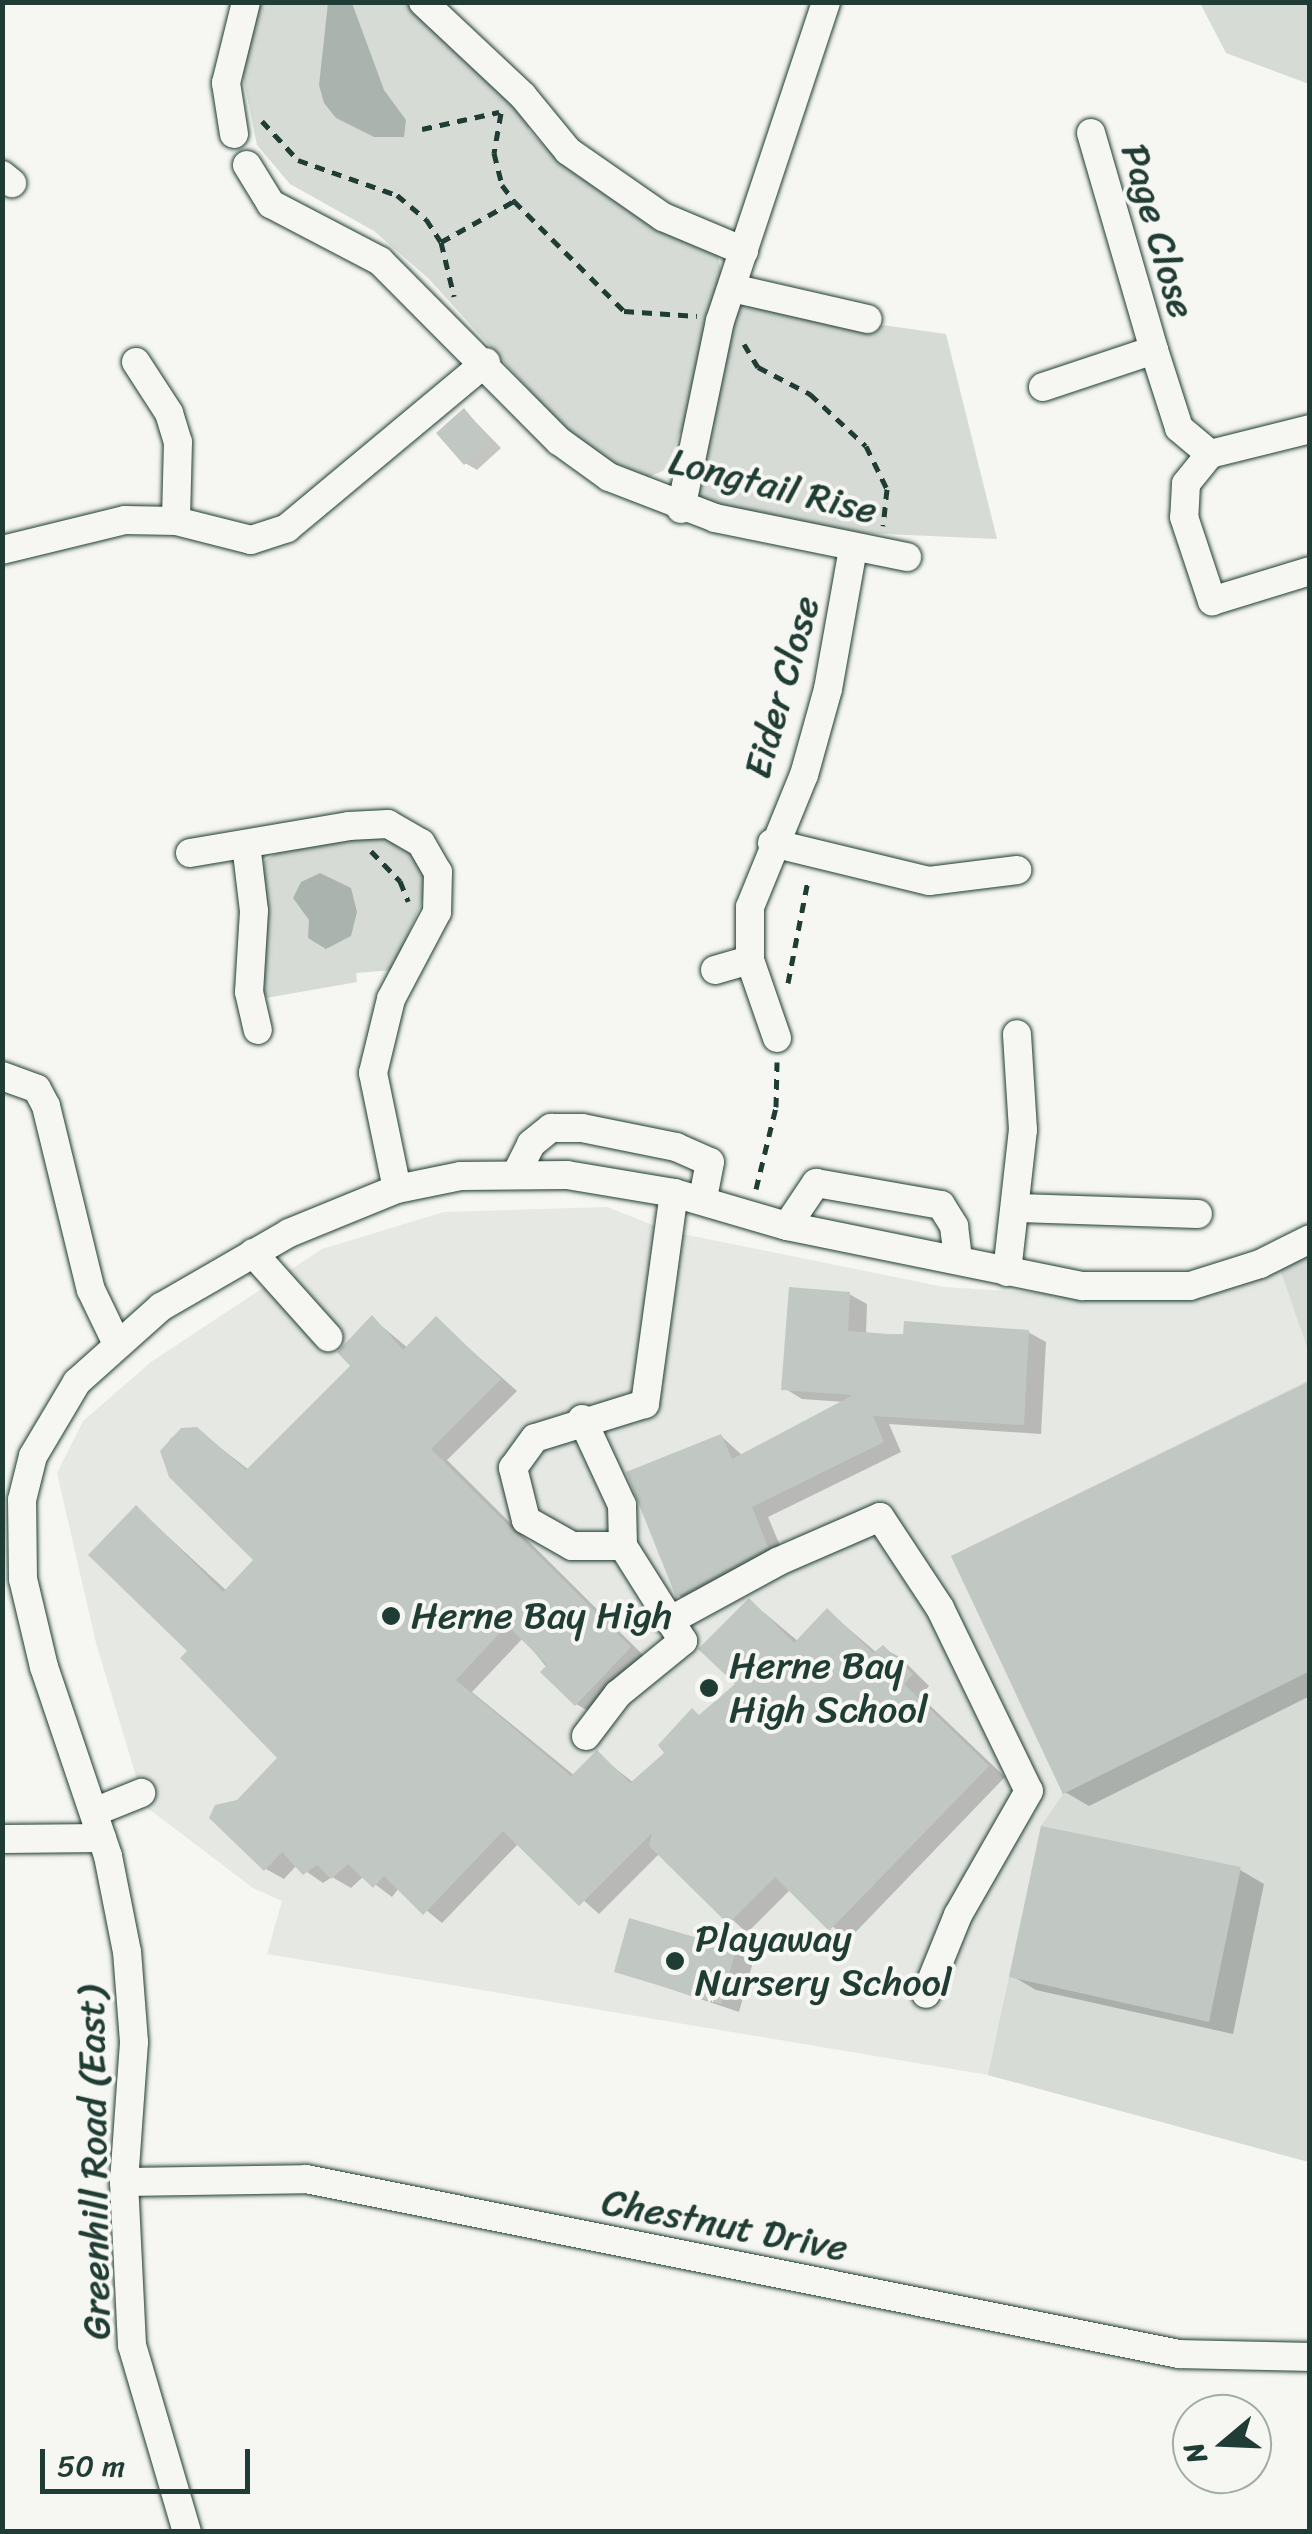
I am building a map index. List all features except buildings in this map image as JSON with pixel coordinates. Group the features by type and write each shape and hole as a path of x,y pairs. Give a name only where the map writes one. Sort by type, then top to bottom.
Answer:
{"street":[{"path":"234,134 226,84 246,2"},
{"path":"681,509 720,321 826,2"},
{"path":"439,8 512,104 568,151 663,217 744,251"},
{"name":"Page Close","path":"1090,133 1179,428 1210,454"},
{"name":"Longtail Rise","path":"248,165 271,204 380,261 441,330 486,362 559,441 609,477 681,509 880,552"},
{"path":"732,288 867,319"},
{"path":"1042,387 1154,350"},
{"path":"136,362 169,413 178,442 176,521"},
{"path":"2,550 125,520 176,521 251,540 287,528 486,362"},
{"path":"1310,429 1210,454 1186,484 1184,517 1212,601 1310,571"},
{"name":"Eider Close","path":"777,1038 750,960 750,907 772,843 804,774 818,723 880,552"},
{"path":"190,853 388,824 421,843 438,872 438,912 391,1000 374,1062 380,1126 397,1190"},
{"path":"772,843 929,881 1017,870"},
{"path":"246,844 254,912 249,992 258,1030"},
{"path":"715,970 750,960"},
{"path":"1007,1272 1018,1208 1023,1130 1017,1034"},
{"path":"2,1076 37,1089 46,1106 91,1290 116,1342 254,1253 341,1208 397,1190 516,1172 688,1195 788,1226 1084,1286 1190,1286 1260,1264 1310,1239"},
{"path":"516,1172 531,1144 552,1128 582,1128 676,1147 710,1162 688,1195 645,1404 582,1419 535,1438 513,1468 526,1520 572,1546 623,1546"},
{"path":"788,1226 816,1183 941,1205 954,1226 958,1260"},
{"path":"1018,1208 1198,1214"},
{"path":"254,1253 328,1337"},
{"name":"Greenhill Road (East)","path":"116,1342 77,1382 44,1433 22,1500 29,1616 98,1825 126,1952 134,2042 124,2182 132,2345 187,2532"},
{"path":"582,1419 622,1504 623,1546 683,1641 618,1694 586,1736"},
{"path":"669,1621 780,1560 880,1517 940,1608 1028,1791 958,1915 926,1994"},
{"path":"2,1839 98,1825 141,1794"},
{"name":"Chestnut Drive","path":"124,2182 306,2179 1179,2354 1310,2357"}],"path":[{"path":"422,128 512,104"},
{"path":"512,104 494,153 514,201 624,311 735,324 758,368 810,394 866,446 887,489 880,552"},
{"path":"254,109 298,160 396,194 426,218 440,242 454,289 453,311 441,330"},
{"path":"440,242 514,201"},
{"path":"368,848 400,881 415,954"},
{"path":"749,1211 776,1106 777,1038 813,853"}],"shaded area":[{"path":"254,3 405,3 528,118 529,131 557,158 610,198 717,250 723,281 882,325 946,334 997,539 864,533 704,502 694,493 690,428 679,434 667,469 649,477 610,461 563,427 429,279 374,231 290,184 257,145 242,72"},
{"path":"328,3 352,3 384,90 406,120 404,137 374,137 336,118 324,103 319,85"},
{"path":"1200,3 1309,3 1309,84 1226,53"},
{"path":"376,836 405,846 424,873 426,892 393,970 356,973 357,982 266,998 258,975 264,861 290,845"},
{"path":"320,873 351,888 357,912 351,936 326,949 308,938 309,920 293,898 301,882"},
{"name":"Herne Bay High School","path":"607,1207 668,1231 944,1287 1158,1297 1309,1251 1309,2162 988,2075 267,1954 282,1901 253,1888 145,1806 96,1643 57,1473 83,1421 151,1362 322,1249 444,1212"},
{"path":"1309,1251 1309,1353 1279,1266"},
{"path":"1309,1380 1309,2162 988,2075 1041,1826 1063,1794 951,1556"}],"place":[{"name":"Herne Bay High","path":"391,1616"},
{"name":"Herne Bay High School","path":"709,1688"},
{"name":"Playaway Nursery School","path":"675,1961"}]}
